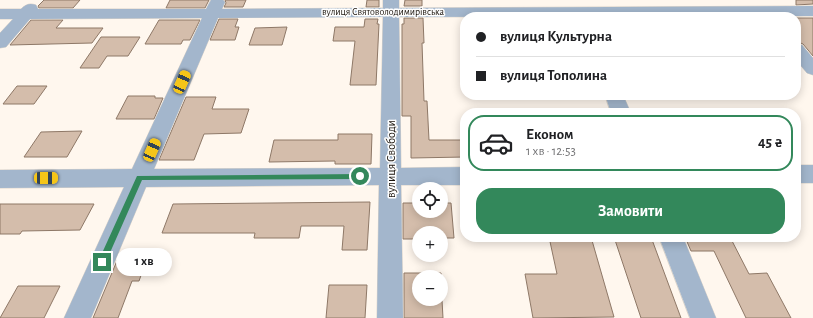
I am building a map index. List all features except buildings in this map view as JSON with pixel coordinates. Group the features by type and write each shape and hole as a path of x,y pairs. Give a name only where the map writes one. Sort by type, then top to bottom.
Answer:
{"street":[{"path":"0,43 38,0"},
{"path":"78,318 216,6"},
{"name":"вулиця Святоволодимирівська","path":"0,14 216,6 391,6 579,10 762,9 813,11"},
{"name":"вулиця Свободи","path":"390,318 392,176 391,6"},
{"path":"801,55 813,69"},
{"path":"801,174 813,174"},
{"path":"0,179 460,176"},
{"path":"673,242 704,318"}],"route":[{"path":"102,262 140,178 360,176"}]}
